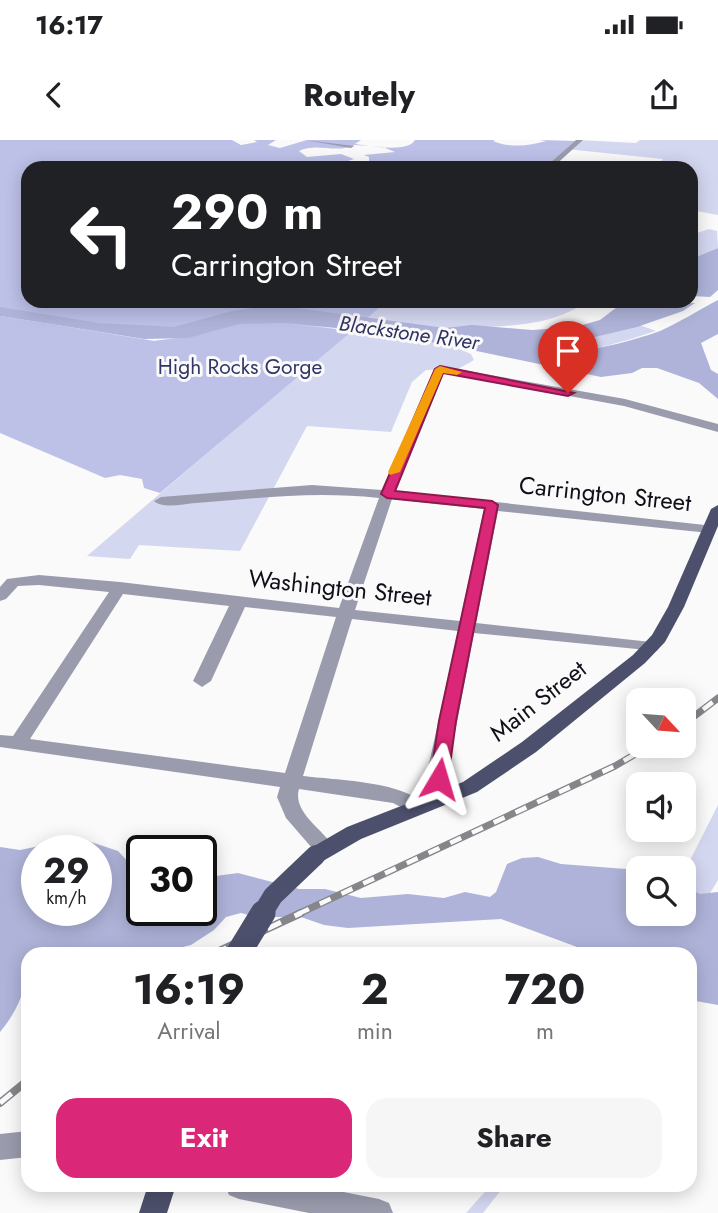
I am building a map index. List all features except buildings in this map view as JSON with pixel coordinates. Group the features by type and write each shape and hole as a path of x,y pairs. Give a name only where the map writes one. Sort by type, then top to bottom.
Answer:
{"main road":[{"name":"Main Street","path":"242,947 279,888 321,852 354,833 470,787 511,760 651,647 676,607 718,509"},
{"path":"153,1213 160,1192"}],"street":[{"path":"308,140 351,146"},
{"path":"340,155 361,140"},
{"path":"556,161 580,140"},
{"path":"321,852 289,806 292,780 387,494 413,424 440,369 625,403 718,428"},
{"name":"Carrington Street","path":"161,501 224,498 297,488 387,494 709,529"},
{"path":"448,796 439,779 439,764 492,505"},
{"name":"Washington Street","path":"0,596 13,582 23,580 120,587 345,615 651,647"},
{"path":"120,587 9,742 398,796 416,808"},
{"path":"202,681 239,602"},
{"path":"274,1192 379,1213"}],"green space":[{"path":"0,140 226,161 21,161 21,308 575,308 533,323 436,332 0,308"},
{"path":"0,140 232,140 241,145 257,142 254,140 276,140 268,145 280,148 307,140 361,140 355,144 371,146 355,145 299,151 307,157 341,154 354,159 348,161 21,161 21,308 379,308 365,320 218,319 151,334 0,308"},
{"path":"415,140 495,140 493,141 505,145 519,146 546,141 540,140 575,141 552,161 369,161 369,157 364,155 395,152 384,147 397,148"},
{"path":"577,140 636,143 640,140 718,140 718,215 698,211 698,161 661,161 663,159 566,149"},
{"path":"709,229 717,231 718,248 698,256 698,233"},
{"name":"High Rocks Gorge","path":"0,316 154,341 286,322 352,331 358,327 440,335 452,346 471,354 474,360 458,369 426,370 412,382 391,432 307,426 240,551 139,545 130,559 87,556 253,414 0,374"},
{"name":"High Rocks Gorge","path":"0,316 154,341 188,337 245,319 352,331 160,493 144,488 142,479 120,475 105,478 0,433"},
{"path":"640,325 656,331 587,350 572,352 548,349 555,345"},
{"path":"718,805 718,880 696,916 696,856 692,856"},
{"path":"668,926 690,926 677,947 640,947"},
{"path":"485,1192 500,1192 483,1213 466,1213"}],"water":[{"path":"718,248 718,290 710,297 698,296 698,256"},
{"name":"Blackstone River","path":"718,300 718,334 701,343 711,370 718,374 718,399 699,383 657,368 642,368 632,373 601,377 443,344 336,328 281,323 239,324 188,338 144,339 0,316 0,307 99,323 174,327 232,311 296,308 445,328 472,325 532,330 575,327 600,320 616,308 688,308 637,327 548,348 570,352 636,339 682,320"},
{"path":"0,847 21,850 21,926 112,926 112,849 126,860 126,926 217,926 217,876 238,873 299,889 325,889 361,898 408,894 444,898 465,892 490,897 496,892 507,864 522,858 538,857 561,864 626,869 626,926 696,926 696,892 718,892 718,1005 697,1001 697,947 577,947 501,919 348,928 324,925 301,917 256,917 241,913 226,917 214,930 183,947 21,947 21,998 0,1032"}],"railway":[{"path":"696,715 718,698"},
{"path":"298,914 629,758"},
{"path":"228,947 301,913"},
{"path":"0,1103 21,1086"}],"slow traffic":[{"path":"394,472 413,424 440,369 457,372"}],"route":[{"path":"439,779 447,721 492,505 387,494 413,424 440,369 568,393"}]}
